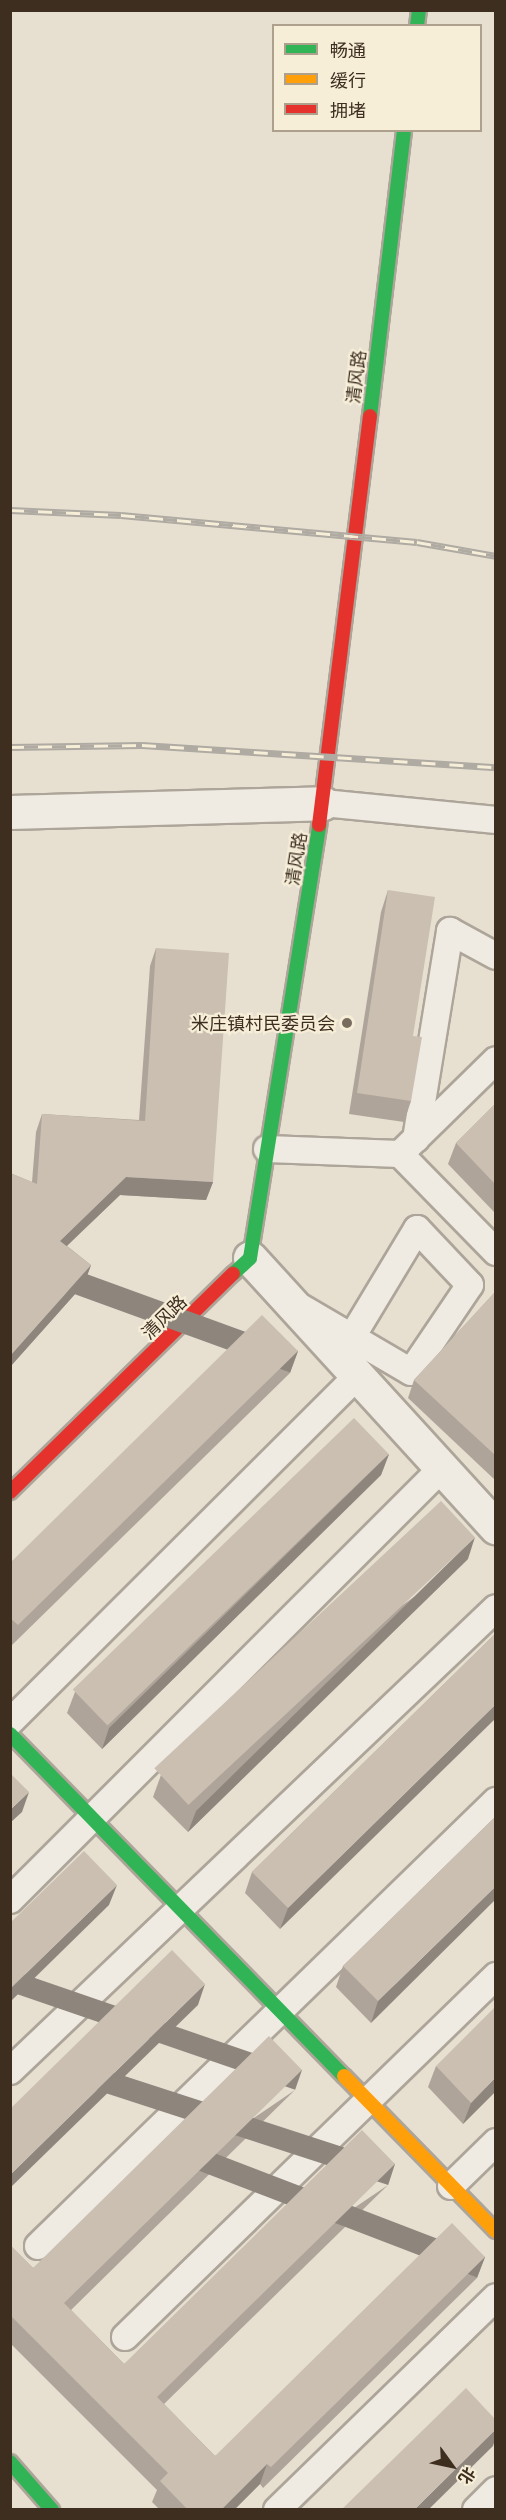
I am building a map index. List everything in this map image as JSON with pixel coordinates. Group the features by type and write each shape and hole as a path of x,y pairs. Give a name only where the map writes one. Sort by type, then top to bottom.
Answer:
{"main road":[{"name":"清风路","path":"10,1492 250,1258 323,803 404,132"},
{"path":"10,1734 495,2232"},
{"path":"10,2462 52,2510"}],"street":[{"path":"10,812 323,803"},
{"path":"250,1258 495,1527"}],"lane":[{"path":"323,803 495,820"},
{"path":"408,1147 450,931 495,956"},
{"path":"267,1149 408,1147 495,1060"},
{"path":"408,1147 495,1252"},
{"path":"289,1300 353,1335 411,1372 471,1285 417,1229 353,1335"},
{"path":"10,1722 357,1376"},
{"path":"10,1900 442,1468"},
{"path":"10,2071 495,1608"},
{"path":"38,2246 495,1801"},
{"path":"125,2337 495,1977"},
{"path":"451,2186 495,2142"},
{"path":"277,2510 495,2297"},
{"path":"476,2510 495,2490"}],"building":[{"path":"388,890 435,897 413,1036 422,1037 411,1101 357,1093"},
{"path":"156,948 229,953 213,1182 126,1177 60,1241 91,1265 10,1356 10,1173 37,1184 42,1114 145,1121"},
{"path":"495,1104 495,1184 456,1143"},
{"path":"495,1292 495,1455 414,1380"},
{"path":"262,1315 298,1351 18,1625 10,1618 10,1563"},
{"path":"354,1418 389,1454 107,1726 73,1690"},
{"path":"441,1501 475,1538 188,1805 154,1768"},
{"path":"495,1634 495,1705 288,1908 252,1872"},
{"path":"10,1773 29,1792 10,1810"},
{"path":"495,1817 495,1887 378,2001 343,1966"},
{"path":"84,1851 117,1885 10,1989 10,1923"},
{"path":"172,1950 205,1984 10,2175 10,2109"},
{"path":"495,2007 495,2078 471,2103 436,2066"},
{"path":"269,2036 302,2070 64,2303 124,2364 362,2130 395,2164 157,2397 215,2456 452,2223 485,2257 271,2467 267,2464 221,2510 188,2510 160,2481 168,2473 10,2315 10,2245 33,2268"},
{"path":"466,2388 495,2419 495,2430 414,2510 341,2510"}],"railway":[{"path":"10,510 121,515 417,542 496,556"},
{"path":"10,747 142,745 496,767"}],"traffic: fast":[{"path":"417,24 419,10"},
{"path":"370,416 404,132"},
{"path":"233,1274 250,1258 319,825"},
{"path":"10,1734 344,2076"},
{"path":"10,2462 52,2510"}],"traffic: slow":[{"path":"344,2076 496,2231"}],"traffic: jam":[{"path":"319,825 370,416"},
{"path":"10,1492 233,1274"}],"place":[{"name":"米庄镇村民委员会","path":"347,1023"}]}
